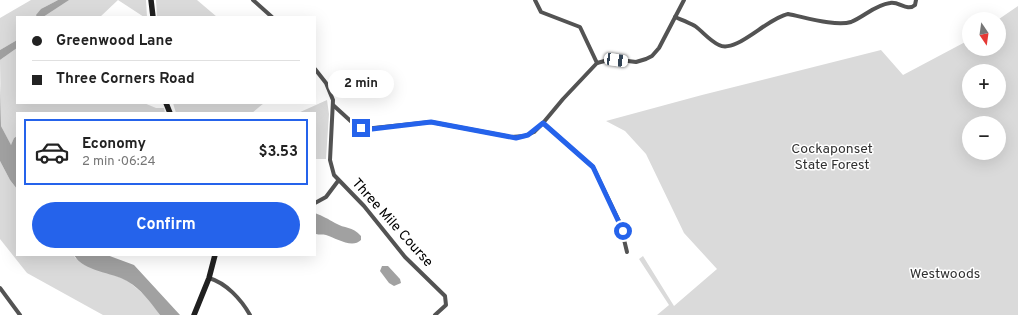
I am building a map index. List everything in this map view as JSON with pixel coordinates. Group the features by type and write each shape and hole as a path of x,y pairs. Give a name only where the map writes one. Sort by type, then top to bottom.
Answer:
{"main road":[{"path":"151,0 153,16"},
{"path":"194,315 209,278 215,256"}],"street":[{"path":"253,0 271,16"},
{"path":"535,0 541,12 580,26 597,63"},
{"path":"333,105 355,125 364,129 431,122 516,138 528,135 543,123 597,63 612,59 631,62 646,59 659,48 684,0"},
{"path":"675,17 694,26 719,45 727,46 740,43 770,20 781,15 788,14 845,23 853,21 876,7 894,1 910,8 915,5 916,0"},
{"path":"316,70 328,87 333,105 331,165 332,172 338,181 326,197 316,202"},
{"path":"543,123 593,167 620,223 627,252"},
{"name":"Three Mile Course","path":"338,181 364,206 411,264 445,296 446,306 435,315"},
{"path":"209,278 220,281 238,298 250,315"},
{"path":"0,288 20,315"}],"green space":[{"path":"31,0 58,0 41,9 60,0 118,0 101,16 16,16 16,41 0,50 0,18"},
{"path":"118,0 146,0 147,16 142,16"},
{"path":"156,0 197,0 216,16 157,16"},
{"name":"Cockaponset State Forest","path":"1018,6 1018,315 657,315 669,305 639,259 643,256 674,306 717,269 684,233 646,154 625,131 606,121 881,50 903,75 962,44 962,56 1006,56 1006,14"},
{"path":"16,49 16,104 146,104 156,108 164,108 165,112 16,112 16,137 11,146 1,126 0,60"},
{"path":"327,100 329,114 326,159 316,159 316,112 300,112"},
{"path":"173,104 263,104 253,112 176,112"},
{"path":"0,161 16,188 16,256 74,256 75,258 128,281 148,298 160,315 103,315 27,273 0,239"}],"shaded area":[{"path":"58,0 69,0 45,16 36,16 41,9"},
{"path":"16,41 16,49 0,60 0,50"},
{"path":"0,84 1,126 11,145 16,137 16,188 0,161"},
{"path":"316,213 355,231 361,236 361,240 349,243 326,235 316,234"},
{"path":"75,256 110,256 134,265 180,315 160,315 145,296 132,284 121,278 84,265"},
{"path":"382,266 388,266 400,279 401,283 394,286 389,283 380,271"}],"route":[{"path":"361,128 367,130 431,122 511,138 521,138 534,132 543,123 572,149 588,160 593,167 623,231"}],"park label":[{"name":"Westwoods","path":"945,274"}]}
